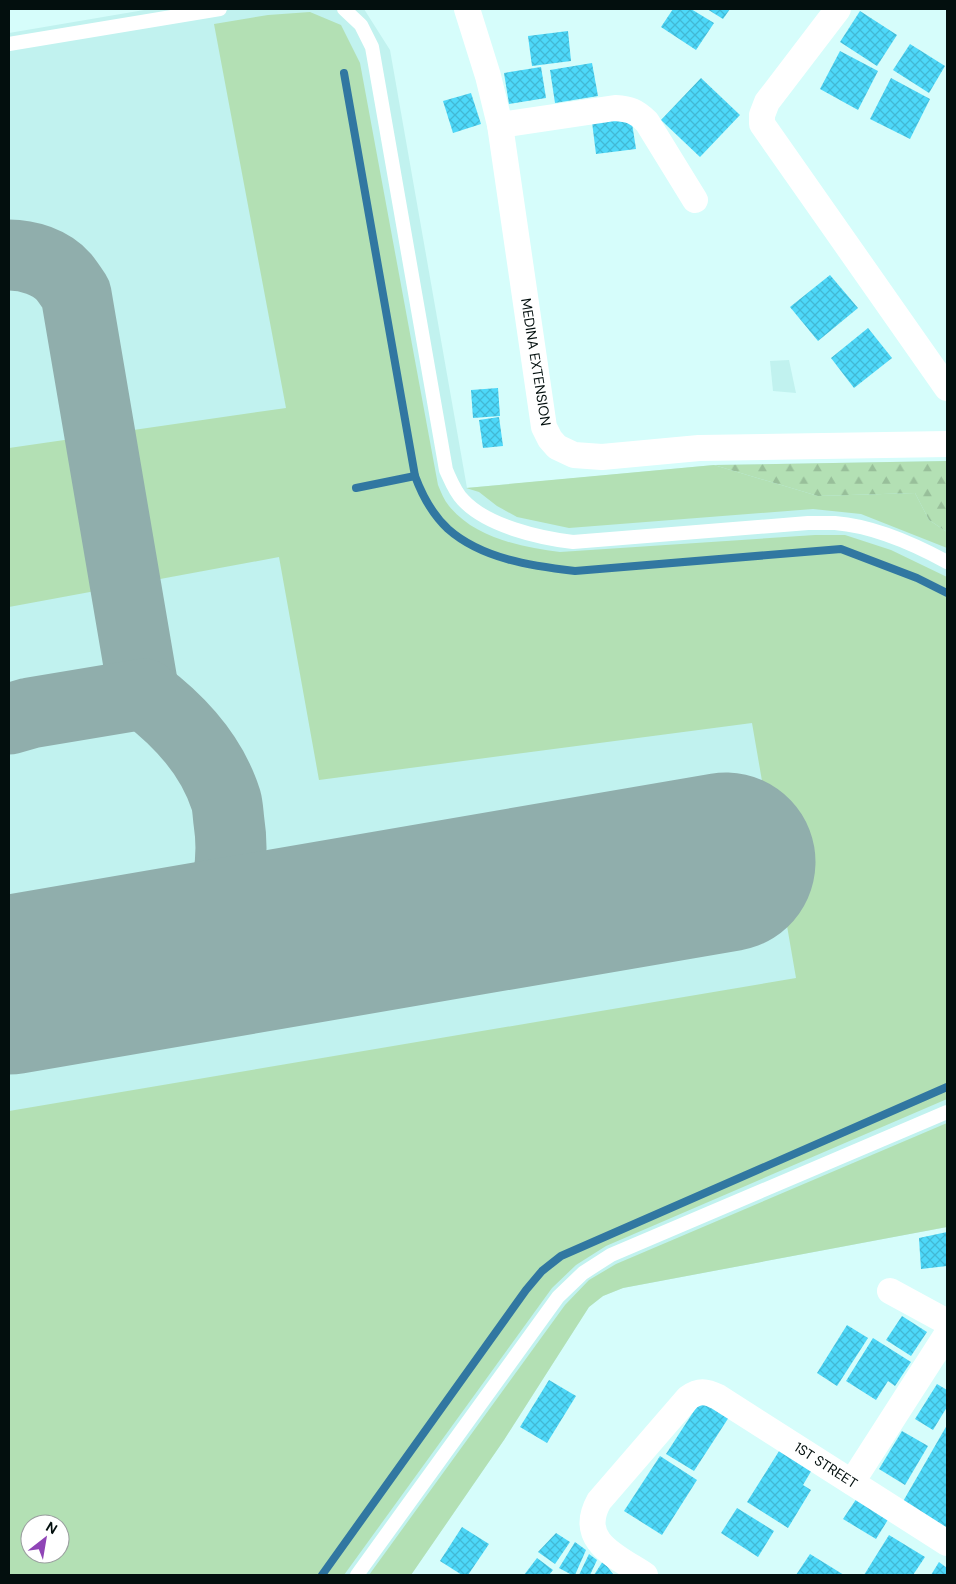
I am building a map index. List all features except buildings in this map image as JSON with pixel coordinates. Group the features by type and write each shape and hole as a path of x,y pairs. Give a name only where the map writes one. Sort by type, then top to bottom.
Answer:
{"street":[{"name":"MEDINA EXTENSION","path":"467,9 488,76 500,125 544,427 550,439 557,447 574,455 602,457 698,448 947,444"},
{"path":"838,9 767,102 762,114 762,124 947,388"},
{"path":"500,125 615,108 628,109 639,114 647,122 695,200"},
{"path":"890,1291 947,1322"},
{"path":"852,1482 947,1334"},
{"name":"1ST STREET","path":"645,1575 622,1560 598,1540 594,1535 593,1513 600,1501 688,1398 695,1393 703,1392 718,1397 947,1543"}],"lane":[{"path":"9,44 220,9"},
{"path":"344,9 361,25 372,47 446,470 453,486 463,500 480,513 498,522 555,540 573,542 808,523 836,523 866,529 901,541 947,562"},
{"path":"357,1575 558,1297 583,1273 611,1254 947,1112"}],"shaded area":[{"path":"150,9 364,9 390,50 467,488 714,465 947,461 947,1227 623,1288 603,1296 589,1307 504,1440 411,1575 9,1575 9,33"},
{"path":"789,360 796,393 773,391 770,361"}],"green space":[{"path":"310,12 341,25 360,63 438,485 447,504 460,517 472,526 500,539 515,544 560,552 815,535 845,535 891,550 947,577 947,1099 606,1246 576,1265 552,1288 344,1575 9,1575 9,1111 796,978 752,723 319,780 279,557 9,607 9,448 286,408 214,24 268,15"},
{"path":"947,461 947,532 929,520 915,493 818,496 714,465"},
{"path":"714,465 818,496 915,493 929,520 947,532 947,548 861,514 813,509 569,528 517,517 497,506 479,492 466,488"},
{"path":"947,1123 947,1227 623,1288 603,1296 589,1307 504,1440 411,1575 369,1575 565,1305 589,1280 616,1264"}],"waterway":[{"path":"344,73 415,476 428,504 448,529 476,548 492,554 542,567 575,571 841,549 917,578 947,593"},
{"path":"356,488 415,476"},
{"path":"322,1575 526,1290 542,1271 561,1256 947,1087"}],"taxiway":[{"path":"9,255 39,260 53,267 64,277 76,294 144,694"},
{"path":"9,719 30,713 144,694 182,728 203,754 212,769 227,803 231,844 230,866 226,887 212,928 202,947 172,984 125,1012 87,1023 48,1026 9,1020"}],"runway":[{"path":"9,985 726,862"}]}
